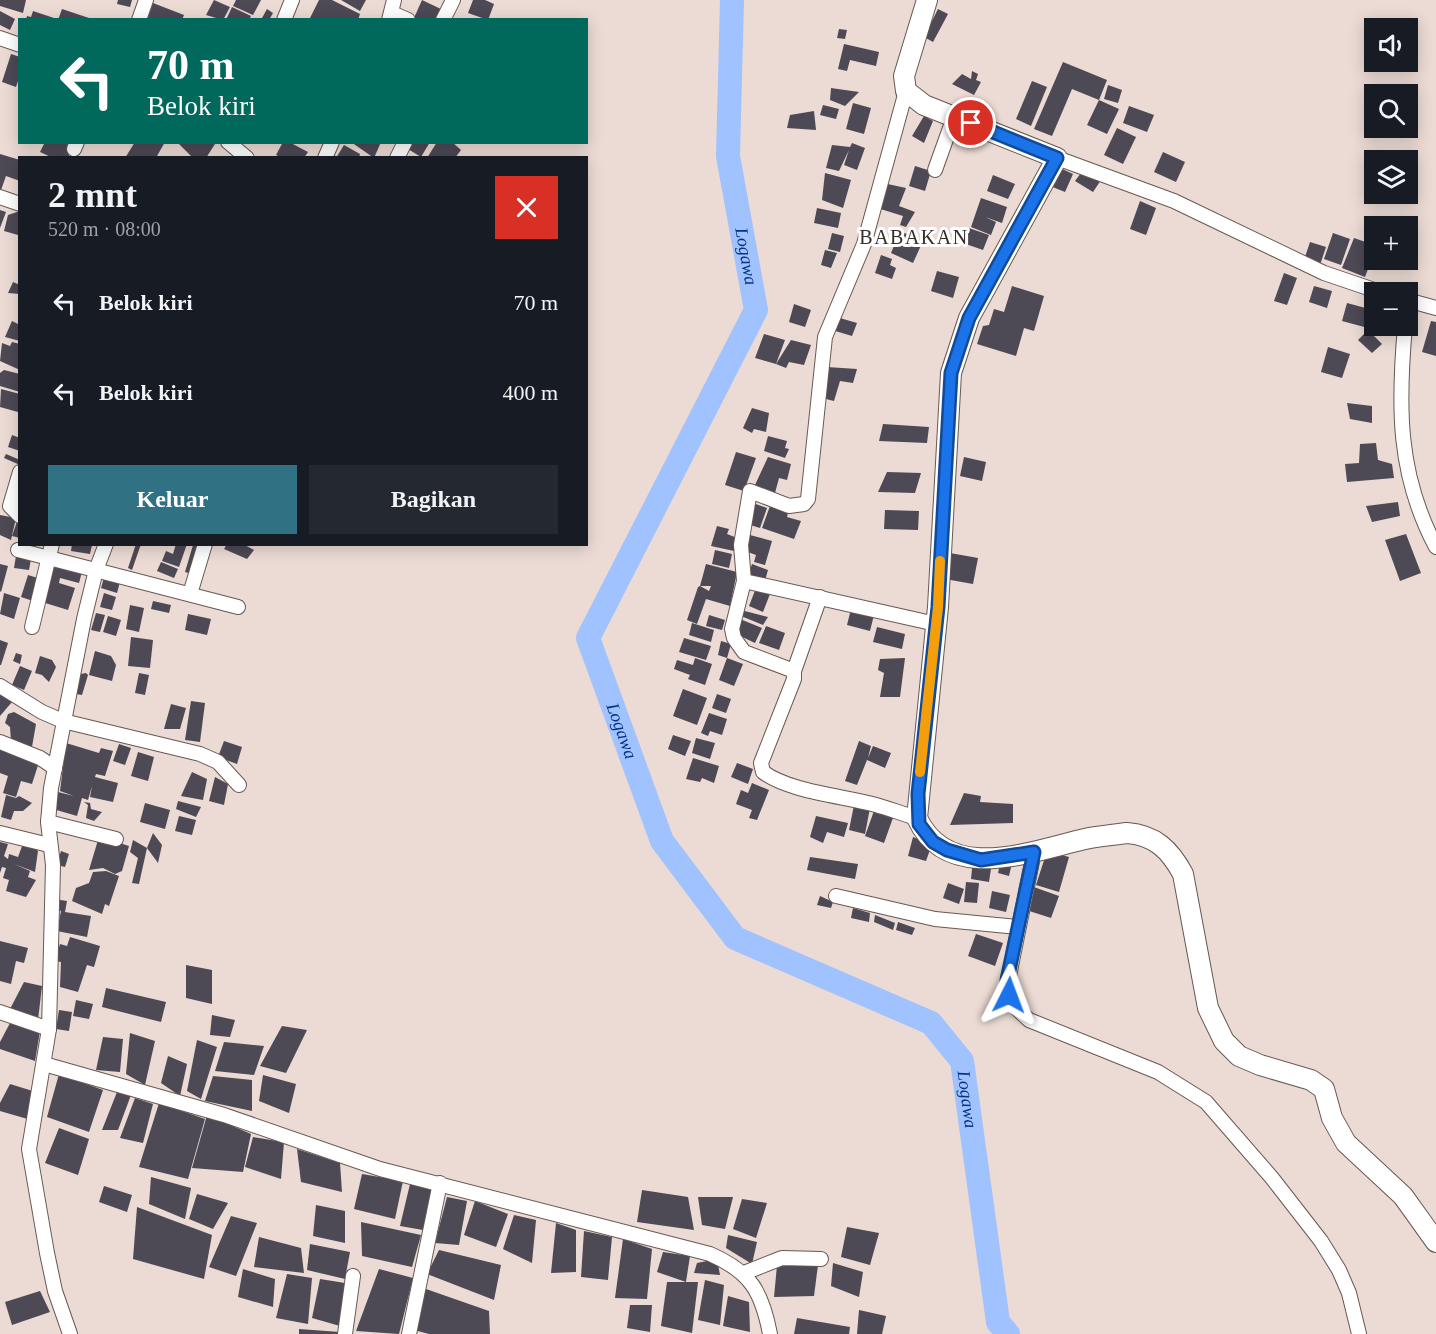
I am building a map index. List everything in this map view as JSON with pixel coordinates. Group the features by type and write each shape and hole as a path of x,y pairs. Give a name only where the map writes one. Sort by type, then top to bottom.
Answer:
{"main road":[{"path":"927,0 904,76 906,91 924,105 1057,158 969,318 956,351 948,408 936,624 917,818 933,842 963,856 995,859 1088,838 1127,833 1148,837 1173,855 1183,874 1191,908 1208,1008 1224,1041 1239,1056 1260,1065 1311,1080 1324,1089 1332,1118 1346,1143 1403,1196 1436,1242"}],"street":[{"path":"140,18 146,0"},
{"path":"285,18 292,0"},
{"path":"443,18 453,0"},
{"path":"0,38 18,44"},
{"path":"794,671 744,652 737,645 732,629 744,581 741,545 750,491 789,506 804,504 808,499 825,337 864,244 906,91"},
{"path":"934,170 954,117"},
{"path":"230,144 245,156"},
{"path":"1057,158 1174,201 1324,273 1364,287"},
{"path":"0,197 18,203"},
{"path":"1418,305 1436,309"},
{"path":"1405,336 1400,392 1401,439 1413,492 1436,547"},
{"path":"18,479 10,506 18,514"},
{"path":"70,1334 49,1262 29,1149 49,1029 53,865 48,822 63,721 96,570 105,546"},
{"path":"190,594 204,546"},
{"path":"18,550 51,551 96,570 238,607"},
{"path":"32,627 51,551"},
{"path":"744,581 936,624"},
{"path":"820,597 794,671 794,679 762,759 763,772 779,780 834,797 875,805 917,818"},
{"path":"0,686 42,712 63,721 182,747 201,754 218,762 239,785"},
{"path":"0,742 40,758 55,768"},
{"path":"48,822 116,839"},
{"path":"0,833 49,845"},
{"path":"1034,852 1007,986 1013,1005 1029,1020 1158,1072 1206,1102 1272,1178 1321,1241 1339,1270 1349,1293 1359,1334"},
{"path":"836,896 935,919 1018,927"},
{"path":"0,1012 49,1029"},
{"path":"44,1064 224,1115 380,1169 681,1244 718,1257 744,1273 758,1289 770,1334"},
{"path":"409,1334 440,1184"},
{"path":"744,1273 782,1258 821,1259"},
{"path":"345,1334 353,1275"}],"building":[{"path":"0,0 26,0 23,13 0,6"},
{"path":"118,0 132,0 130,7 117,4"},
{"path":"214,0 230,7 224,18 206,15"},
{"path":"236,0 261,0 253,15 233,6"},
{"path":"319,0 332,0 360,14 359,18 310,18"},
{"path":"341,0 366,0 360,11"},
{"path":"422,0 443,10 440,18 414,18"},
{"path":"473,0 485,0 494,4 489,18 468,13"},
{"path":"153,3 184,15 183,18 148,18"},
{"path":"232,7 251,16 250,18 227,18"},
{"path":"62,9 89,18 59,18"},
{"path":"267,9 273,13 270,18 262,18"},
{"path":"938,9 948,14 933,42 926,38 926,33"},
{"path":"0,11 15,19 10,30 0,25"},
{"path":"33,11 54,18 26,18 27,16 31,17"},
{"path":"839,29 847,30 845,39 837,38"},
{"path":"844,44 879,52 876,66 850,60 847,71 838,69"},
{"path":"11,54 18,56 16,87 2,82"},
{"path":"1063,62 1107,80 1099,100 1072,89 1052,136 1034,129"},
{"path":"972,71 978,74 976,80 981,82 974,95 952,84 962,74 971,79"},
{"path":"1032,81 1047,87 1031,126 1016,119"},
{"path":"1108,85 1122,90 1118,103 1104,99"},
{"path":"831,88 859,92 845,106 830,100"},
{"path":"1099,100 1119,109 1107,134 1087,125"},
{"path":"853,103 871,108 864,134 846,129"},
{"path":"823,105 839,109 836,119 820,115"},
{"path":"1129,106 1154,115 1147,132 1123,123"},
{"path":"814,111 816,130 787,128 790,115"},
{"path":"924,116 933,121 924,143 912,136"},
{"path":"1117,128 1136,137 1123,164 1104,155"},
{"path":"852,143 865,148 857,170 844,165 849,150 839,171 826,168 832,145 850,147"},
{"path":"44,144 73,144 69,156 49,156 40,152"},
{"path":"134,144 164,144 157,156 126,156"},
{"path":"179,144 215,144 207,156 191,156"},
{"path":"282,144 293,144 308,152 305,156 276,155"},
{"path":"354,144 380,144 375,156 371,156"},
{"path":"410,144 429,144 422,156 408,149"},
{"path":"436,144 454,144 461,150 456,156 428,156"},
{"path":"344,145 360,154 360,156 337,156"},
{"path":"1163,152 1185,162 1176,182 1154,172"},
{"path":"0,154 18,159 18,180 6,176 0,193"},
{"path":"915,166 931,171 925,191 909,186"},
{"path":"1058,167 1073,174 1065,192 1050,186"},
{"path":"1084,169 1101,180 1093,192 1075,181"},
{"path":"825,173 851,180 843,208 822,200"},
{"path":"993,175 1015,184 1008,199 987,191"},
{"path":"883,183 906,188 899,206 915,212 906,227 900,225 903,216 874,207"},
{"path":"981,198 1007,207 1002,223 985,217 996,222 991,235 971,227"},
{"path":"1140,201 1156,208 1146,235 1130,229"},
{"path":"817,208 841,213 838,228 814,223"},
{"path":"0,210 6,212 0,228"},
{"path":"18,212 18,235 4,231 8,215"},
{"path":"966,227 989,235 983,250 960,242"},
{"path":"900,231 923,241 913,263 891,253"},
{"path":"832,233 844,236 840,252 828,249"},
{"path":"1333,233 1350,239 1341,265 1324,259"},
{"path":"1354,238 1364,242 1364,270 1368,270 1365,277 1342,268"},
{"path":"1310,242 1326,247 1320,265 1304,260"},
{"path":"825,250 837,253 831,268 821,265"},
{"path":"881,255 892,259 890,265 896,268 892,279 875,273"},
{"path":"937,271 959,277 953,298 931,291"},
{"path":"1284,273 1297,278 1287,305 1274,301"},
{"path":"13,282 18,284 18,294 8,293"},
{"path":"1012,286 1044,296 1034,331 1024,328 1016,356 977,344 983,326 989,325 994,309 1004,312"},
{"path":"1314,286 1332,291 1327,308 1309,302"},
{"path":"1347,303 1364,308 1364,327 1342,321"},
{"path":"794,304 811,310 805,327 789,322"},
{"path":"833,316 857,323 852,336 832,330"},
{"path":"12,321 18,324 18,340 5,337"},
{"path":"1431,321 1436,322 1436,356 1422,352"},
{"path":"764,334 785,340 776,364 755,358"},
{"path":"1364,334 1364,336 1374,336 1382,344 1372,353 1358,340"},
{"path":"791,340 811,345 804,365 789,362 786,368 776,364"},
{"path":"12,342 18,344 18,369 0,361 2,343 10,346"},
{"path":"1328,347 1350,354 1342,378 1321,372"},
{"path":"827,367 857,369 853,383 840,381 834,401 818,397"},
{"path":"4,370 18,374 18,391 0,386 0,373"},
{"path":"1,389 18,393 18,412 0,407"},
{"path":"1347,403 1372,406 1372,423 1350,419"},
{"path":"752,408 769,413 766,432 754,429 752,433 743,428"},
{"path":"883,424 929,427 927,443 879,441"},
{"path":"12,435 18,437 18,450 8,447"},
{"path":"768,436 787,441 785,448 789,449 785,458 764,451"},
{"path":"1376,443 1378,460 1392,464 1394,478 1347,482 1345,464 1359,463 1360,444"},
{"path":"736,452 756,458 744,491 725,485"},
{"path":"6,454 18,459 18,464 4,458"},
{"path":"768,457 791,464 787,480 779,478 775,493 755,485"},
{"path":"964,457 986,462 982,481 960,476"},
{"path":"887,472 921,473 915,493 878,492"},
{"path":"1398,502 1400,516 1372,522 1366,506"},
{"path":"753,503 767,508 760,528 747,524"},
{"path":"770,506 788,513 787,517 801,521 794,539 762,528"},
{"path":"885,510 919,511 918,530 884,529"},
{"path":"0,515 16,518 11,540 0,535"},
{"path":"18,519 18,538 12,536"},
{"path":"717,526 729,529 727,534 737,538 734,551 711,546"},
{"path":"1406,534 1421,573 1400,581 1385,540"},
{"path":"750,535 772,541 765,565 754,562 756,555 745,551"},
{"path":"72,546 92,546 90,554 71,551"},
{"path":"135,546 140,546 132,570 128,568"},
{"path":"175,546 186,546 179,567 162,561 166,551 173,554"},
{"path":"193,546 200,546 192,574 185,572"},
{"path":"226,546 247,546 254,550 247,559 224,549"},
{"path":"715,550 732,554 729,568 712,564"},
{"path":"950,553 978,558 973,584 945,579"},
{"path":"16,556 31,559 29,570 14,568"},
{"path":"54,560 83,568 79,583 60,578 59,583 75,588 68,610 42,602"},
{"path":"161,562 178,569 174,578 157,571"},
{"path":"0,564 8,566 1,592 0,591"},
{"path":"706,564 737,572 730,606 706,599 697,624 687,620","holes":["700,586 711,586 709,591"]},
{"path":"752,564 768,570 764,584 747,578"},
{"path":"105,574 121,578 117,593 101,588"},
{"path":"28,575 41,579 33,601 21,597"},
{"path":"756,588 770,594 763,612 749,606"},
{"path":"4,593 20,598 14,619 0,614"},
{"path":"104,593 116,597 112,610 100,607"},
{"path":"153,601 171,605 169,613 151,609"},
{"path":"130,605 144,608 139,632 126,629"},
{"path":"737,609 768,617 763,625 741,616"},
{"path":"851,609 874,615 870,631 847,625"},
{"path":"96,613 105,615 100,632 91,630"},
{"path":"188,614 211,619 207,635 185,630"},
{"path":"709,615 725,620 722,630 706,626"},
{"path":"108,616 121,620 116,636 103,632"},
{"path":"740,619 762,628 755,643 734,633"},
{"path":"692,623 714,630 711,642 689,635"},
{"path":"766,626 785,633 779,650 759,643"},
{"path":"877,627 905,634 902,649 873,642"},
{"path":"131,637 153,640 150,668 128,666"},
{"path":"684,638 711,646 706,660 679,652"},
{"path":"0,640 8,643 1,665 0,665"},
{"path":"721,641 731,644 727,658 718,655"},
{"path":"95,651 111,656 116,665 112,681 89,675"},
{"path":"16,653 22,655 20,664 13,661"},
{"path":"40,656 52,660 56,667 49,682 42,675 35,673"},
{"path":"695,658 712,664 705,685 688,679 690,675 674,669 677,660 693,665"},
{"path":"727,658 743,664 734,686 719,680"},
{"path":"905,658 900,697 880,697 884,673 878,670 880,659"},
{"path":"20,666 32,671 24,690 12,685"},
{"path":"139,673 149,675 145,695 135,693"},
{"path":"81,674 88,675 82,695 76,694"},
{"path":"683,689 707,698 697,725 673,716"},
{"path":"0,692 12,702 0,716"},
{"path":"717,694 731,699 726,713 712,708"},
{"path":"191,701 205,703 200,742 185,740"},
{"path":"171,704 186,708 180,729 164,729"},
{"path":"14,712 36,724 32,747 11,741 10,727 5,723 8,714"},
{"path":"709,713 727,719 722,735 710,731 708,736 701,733"},
{"path":"673,735 691,741 685,756 668,749"},
{"path":"696,738 715,743 710,759 692,753"},
{"path":"224,741 242,747 237,764 218,757"},
{"path":"859,741 871,746 868,758 873,746 891,753 885,768 867,760 857,785 845,781"},
{"path":"0,743 40,759 32,784 21,781 16,797 3,793 8,776 0,773"},
{"path":"66,743 99,753 101,748 113,751 105,776 96,774 95,777 118,783 113,802 90,797 92,786 88,800 82,798 77,816 53,809 58,792 74,796 60,791"},
{"path":"119,744 131,748 125,765 113,761"},
{"path":"138,752 154,757 148,781 131,776"},
{"path":"693,758 719,766 714,783 702,778 700,782 686,779"},
{"path":"737,763 753,769 748,784 731,777"},
{"path":"192,772 207,779 203,800 181,796"},
{"path":"215,777 228,784 224,805 209,801"},
{"path":"752,783 769,790 757,820 749,818 752,810 736,804 741,790 748,793"},
{"path":"964,793 981,796 980,802 1013,804 1013,823 950,825"},
{"path":"6,795 16,798 19,796 32,803 23,811 14,811 11,820 1,817"},
{"path":"178,801 201,807 196,817 176,809"},
{"path":"84,802 90,803 91,809 102,812 94,821 86,818 88,805"},
{"path":"145,803 170,810 165,829 140,822"},
{"path":"854,805 870,808 865,834 849,830"},
{"path":"875,808 894,815 884,843 865,836"},
{"path":"179,816 196,820 192,835 175,831"},
{"path":"816,816 848,823 844,837 827,832 823,843 810,837"},
{"path":"153,833 162,845 158,863 147,848"},
{"path":"913,837 932,844 926,861 908,856"},
{"path":"98,840 110,840 129,846 122,871 115,874 103,868 89,870"},
{"path":"133,840 147,848 139,884 132,883 138,858 130,852"},
{"path":"24,841 38,851 35,872 14,864 30,871 28,877 36,880 26,897 6,891 9,880 3,878 6,868 2,867 0,873 0,842 8,844 4,856 8,859 9,854 18,857"},
{"path":"61,851 69,854 65,867 57,865"},
{"path":"1047,851 1069,857 1059,892 1036,885"},
{"path":"810,857 858,864 855,879 807,870"},
{"path":"973,859 992,862 989,882 971,879"},
{"path":"1001,860 1012,863 1009,876 998,873"},
{"path":"106,871 119,876 109,906 105,904 102,914 72,901 76,888 89,883 93,872"},
{"path":"966,882 979,883 977,903 964,902"},
{"path":"948,883 964,889 959,904 943,898"},
{"path":"1031,886 1059,896 1051,918 1023,909"},
{"path":"992,891 1010,895 1006,912 989,908"},
{"path":"820,896 833,902 831,908 817,905"},
{"path":"54,899 67,901 65,912 91,916 87,937 57,931 61,911 52,909"},
{"path":"853,908 870,913 869,922 851,918"},
{"path":"875,915 895,923 893,930 874,922"},
{"path":"898,922 915,928 912,935 896,930"},
{"path":"976,934 1003,943 995,966 968,956"},
{"path":"70,937 100,946 94,967 87,965 78,992 60,987 61,962 55,961 60,944 67,946"},
{"path":"0,941 28,948 24,963 16,961 11,984 0,981"},
{"path":"186,965 212,970 212,1004 186,998"},
{"path":"24,982 42,986 38,1020 9,1011"},
{"path":"106,988 166,1002 161,1022 102,1007"},
{"path":"76,1000 93,1004 89,1019 73,1016"},
{"path":"59,1010 72,1012 69,1031 56,1029"},
{"path":"212,1015 235,1020 230,1037 210,1035"},
{"path":"10,1023 40,1031 35,1061 0,1049 0,1042"},
{"path":"282,1026 307,1030 286,1073 260,1066"},
{"path":"130,1033 155,1041 145,1085 126,1074"},
{"path":"103,1037 123,1039 120,1072 96,1070"},
{"path":"197,1040 217,1047 201,1099 187,1091"},
{"path":"224,1042 264,1046 254,1075 215,1071"},
{"path":"168,1056 187,1064 180,1096 161,1083"},
{"path":"59,1074 103,1090 89,1132 47,1117"},
{"path":"263,1075 296,1084 289,1113 259,1101"},
{"path":"213,1076 252,1080 252,1111 205,1101"},
{"path":"10,1084 36,1092 31,1120 0,1111 0,1103"},
{"path":"117,1092 131,1095 118,1130 102,1130"},
{"path":"135,1098 153,1104 143,1143 120,1138"},
{"path":"159,1103 205,1119 188,1179 139,1167"},
{"path":"207,1115 251,1134 243,1172 192,1168"},
{"path":"59,1128 89,1139 78,1175 45,1163"},
{"path":"253,1137 284,1142 281,1179 245,1167"},
{"path":"297,1149 340,1163 342,1192 301,1182"},
{"path":"362,1174 403,1181 395,1219 354,1209"},
{"path":"151,1177 191,1188 185,1219 149,1204"},
{"path":"410,1184 432,1190 423,1230 400,1226"},
{"path":"104,1186 132,1195 127,1212 99,1202"},
{"path":"642,1190 688,1197 694,1230 637,1222"},
{"path":"197,1194 228,1203 213,1229 189,1219"},
{"path":"447,1197 467,1201 459,1245 435,1243"},
{"path":"698,1197 733,1197 725,1229 702,1225"},
{"path":"742,1199 767,1203 756,1238 733,1229"},
{"path":"475,1201 508,1214 496,1247 464,1235"},
{"path":"316,1205 345,1211 345,1243 313,1236"},
{"path":"137,1207 212,1235 204,1279 133,1259"},
{"path":"514,1215 536,1220 532,1263 503,1249"},
{"path":"231,1216 257,1223 236,1276 209,1267"},
{"path":"361,1222 421,1235 412,1267 362,1256"},
{"path":"556,1223 576,1230 576,1272 551,1273"},
{"path":"847,1227 879,1233 870,1265 841,1257"},
{"path":"584,1231 612,1237 608,1280 581,1277"},
{"path":"728,1235 757,1242 752,1264 726,1248"},
{"path":"259,1237 301,1248 304,1273 254,1267"},
{"path":"623,1239 652,1249 647,1299 615,1298"},
{"path":"310,1244 350,1252 345,1279 307,1270"},
{"path":"439,1250 501,1265 494,1300 427,1274"},
{"path":"663,1252 690,1256 686,1282 657,1272"},
{"path":"717,1259 720,1275 694,1273 697,1263"},
{"path":"833,1263 863,1272 859,1297 831,1286"},
{"path":"777,1265 818,1265 814,1296 774,1297"},
{"path":"243,1269 275,1279 273,1307 238,1297"},
{"path":"379,1269 413,1278 399,1334 356,1331"},
{"path":"287,1274 312,1278 308,1324 276,1318"},
{"path":"320,1279 345,1283 340,1326 312,1318"},
{"path":"705,1280 724,1285 720,1325 698,1320"},
{"path":"667,1282 698,1282 692,1333 661,1326"},
{"path":"426,1289 489,1311 490,1334 429,1334 414,1330"},
{"path":"40,1291 50,1312 12,1325 5,1302"},
{"path":"728,1296 749,1302 750,1332 723,1326"},
{"path":"630,1305 652,1305 650,1332 627,1328"},
{"path":"859,1310 886,1316 882,1334 857,1334"},
{"path":"797,1318 850,1327 849,1334 794,1334"},
{"path":"299,1329 340,1332 340,1334 299,1334"}],"waterway":[{"name":"Logawa","path":"732,0 728,156 756,310 588,638 662,841 735,938 931,1023 962,1061 998,1322 1008,1334"}],"slow traffic":[{"path":"920,772 938,607 940,561"}],"district":[{"name":"BABAKAN","path":"914,237"}],"route":[{"path":"971,123 1057,158 969,318 956,351 951,373 938,607 918,794 919,824 933,842 947,850 981,860 1034,852 1007,980 1009,995"}]}
